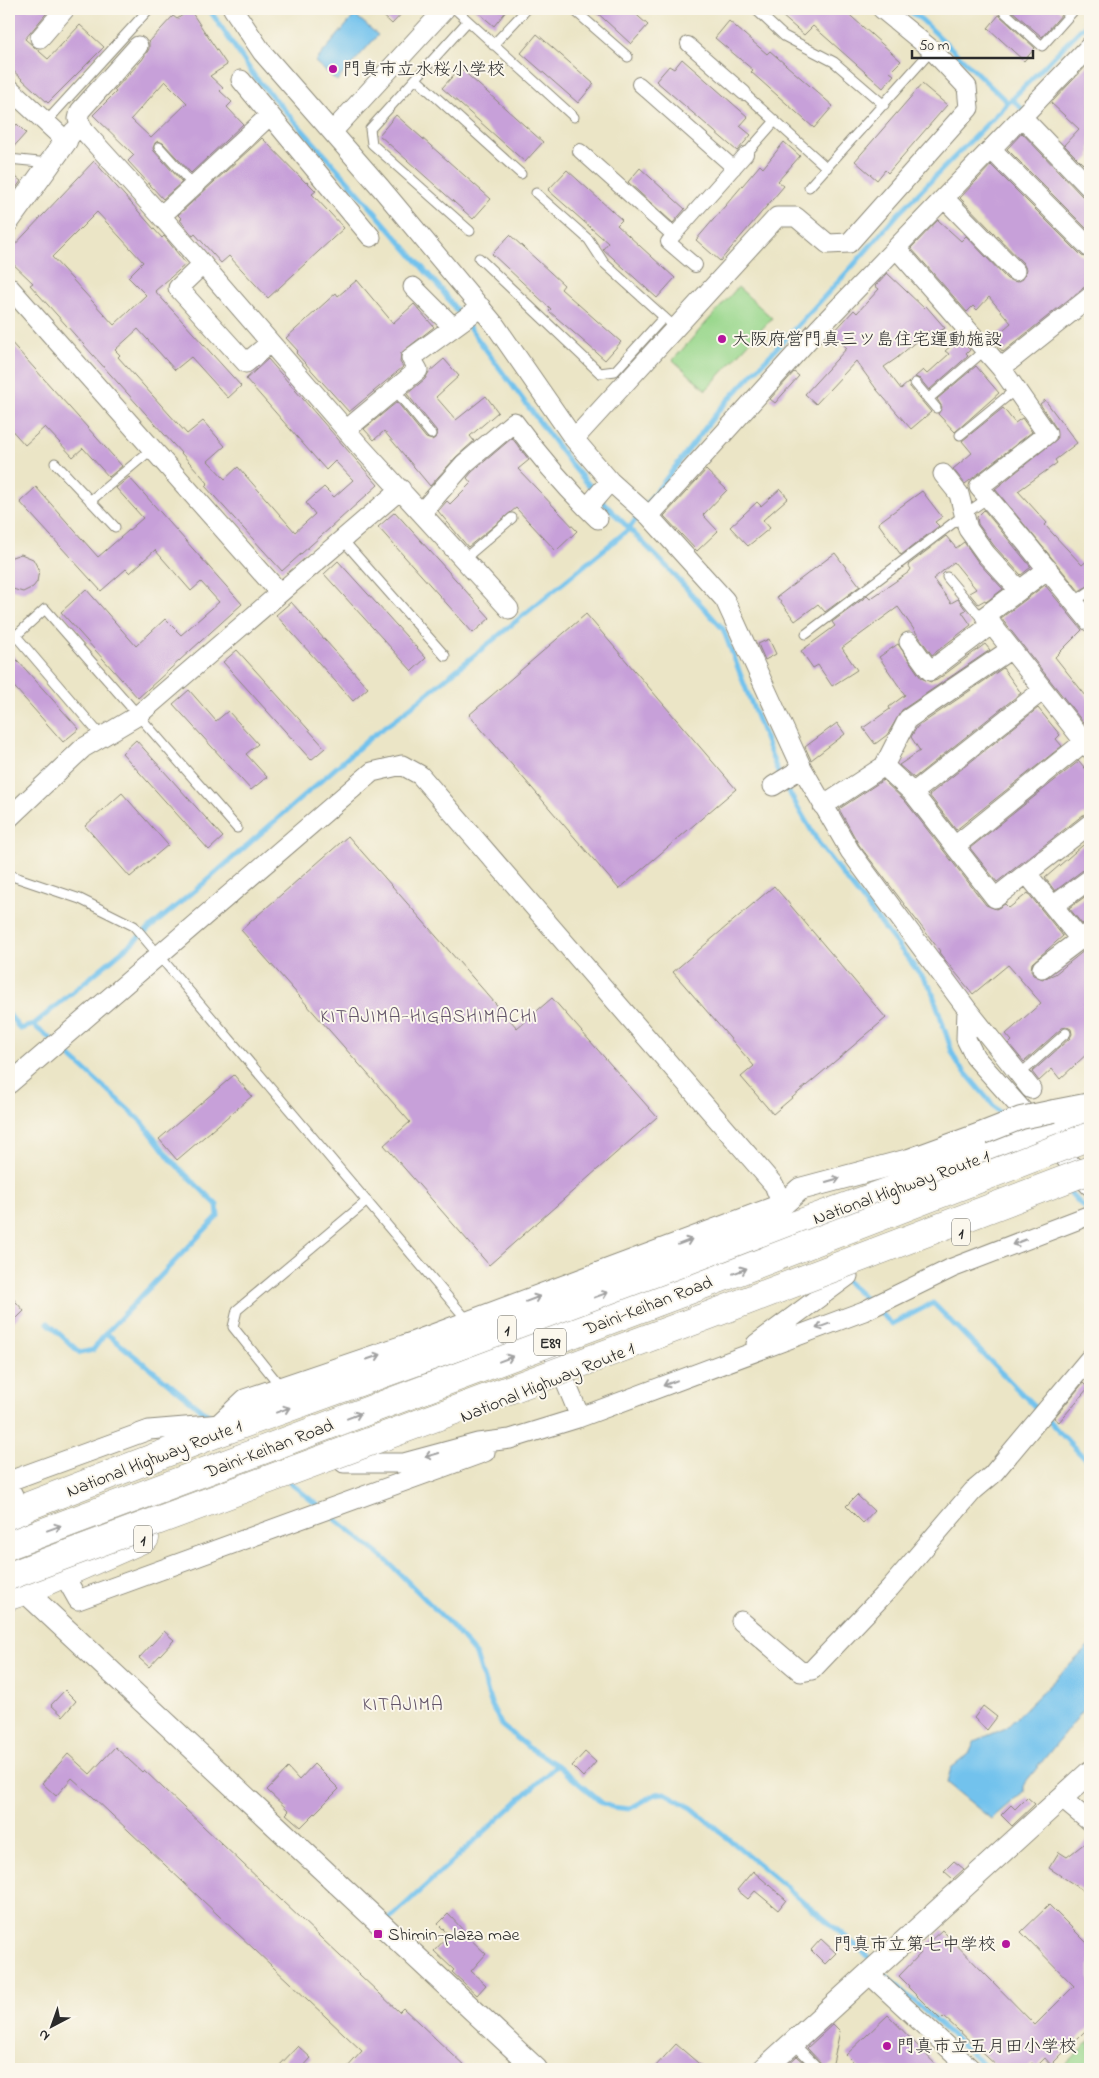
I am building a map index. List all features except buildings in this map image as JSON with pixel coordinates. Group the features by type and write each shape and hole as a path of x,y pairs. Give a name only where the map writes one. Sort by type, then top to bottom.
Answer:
{"highway":[{"name":"National Highway Route 1","path":"10,1495 31,1505 410,1354 818,1217 1038,1133 1090,1119"},
{"name":"Daini-Keihan Road","path":"9,1544 685,1292 1090,1136"},
{"name":"National Highway Route 1","path":"13,1585 344,1462 717,1314 848,1276 1082,1183"},
{"name":"Daini-Keihan Road","path":"13,1585 710,1315 1082,1183"}],"street":[{"path":"40,38 65,9"},
{"path":"233,9 262,52 495,325 574,439 610,481 649,516 725,600 802,768 850,851 967,1008 1025,1082"},
{"path":"332,132 445,9"},
{"path":"574,439 670,322 777,217 796,217 828,244 849,243 969,108 967,87 932,50 882,9"},
{"path":"688,44 744,93"},
{"path":"138,46 80,111 78,120 84,131 161,216 346,430 509,609"},
{"path":"649,516 819,328 1023,118 1090,46"},
{"path":"240,80 371,237"},
{"path":"639,84 734,168"},
{"path":"9,88 66,141"},
{"path":"161,216 269,116"},
{"path":"1023,118 1090,188"},
{"path":"9,220 49,163 80,124"},
{"path":"992,150 1090,248"},
{"path":"580,152 674,235"},
{"path":"695,265 668,242 746,154"},
{"path":"945,199 1015,271"},
{"path":"897,249 1001,368 1047,434 979,487 1090,622"},
{"path":"203,264 178,288 246,363 270,343"},
{"path":"9,287 279,592"},
{"path":"413,287 453,327"},
{"path":"1001,368 1090,297"},
{"path":"346,430 418,370 411,358 481,308"},
{"path":"422,512 464,464 514,422 543,462 564,486 593,513 610,481"},
{"path":"944,474 959,494 968,529 986,554 1019,590"},
{"path":"9,818 83,748 137,716 400,489"},
{"path":"909,642 930,671 1019,590 1048,569"},
{"path":"955,846 1087,746 988,620"},
{"path":"823,806 884,766 908,719 1011,649"},
{"path":"914,793 1043,690"},
{"path":"9,1084 372,772 402,765 420,776 774,1185 784,1203 811,1209 818,1217"},
{"path":"884,766 914,793 996,898 1090,824"},
{"path":"773,786 802,768"},
{"path":"1027,874 1053,906 1085,936 1042,968"},
{"path":"1053,906 1090,879"},
{"path":"967,1008 966,1039 975,1057 1082,1183"},
{"path":"1038,1133 1090,1104"},
{"path":"220,1430 246,1400 282,1388 410,1354 469,1322 784,1203 800,1189 909,1160 1021,1118 1038,1133"},
{"path":"344,1462 404,1463 478,1443 510,1439 580,1417 876,1304 952,1268 1090,1215"},
{"path":"739,1356 848,1276"},
{"path":"410,1354 420,1369 441,1364 526,1327 546,1335 580,1417"},
{"path":"741,1620 801,1672 812,1670 890,1588 973,1491 992,1475 1090,1358"},
{"path":"69,1584 78,1600 469,1458 501,1446 510,1439"},
{"path":"13,1585 536,2069"},
{"path":"764,2069 1090,1772"},
{"path":"1061,1798 1090,1822"},
{"path":"868,1973 971,2069"}],"lane":[{"path":"46,122 149,9"},
{"path":"455,9 574,117"},
{"path":"493,45 526,9"},
{"path":"573,9 628,57"},
{"path":"755,9 784,36 834,62 884,105"},
{"path":"1001,9 1042,46 1074,9"},
{"path":"468,22 370,129 372,144 470,231"},
{"path":"809,187 932,50"},
{"path":"416,78 521,174"},
{"path":"744,93 827,168"},
{"path":"746,154 775,121"},
{"path":"159,147 194,185"},
{"path":"9,159 49,163"},
{"path":"479,258 600,373 615,372 670,322 604,263 589,240 536,193"},
{"path":"928,399 985,350"},
{"path":"915,383 936,408"},
{"path":"960,435 1016,389"},
{"path":"395,390 431,434"},
{"path":"90,501 152,449"},
{"path":"55,463 115,527"},
{"path":"806,634 988,498"},
{"path":"464,559 512,518"},
{"path":"342,539 445,656"},
{"path":"947,577 978,614 988,620"},
{"path":"1074,602 1090,592"},
{"path":"102,738 12,639 45,609 137,716 238,828"},
{"path":"9,875 80,899 134,926 469,1322"},
{"path":"1025,1082 1066,1033"},
{"path":"282,1388 233,1327 236,1310 367,1201"},
{"path":"793,2043 819,2069"}],"green space":[{"name":"大阪府営門真三ツ島住宅運動施設","path":"738,287 772,318 706,390 673,360"},
{"path":"1090,2041 1090,2069 1061,2069"}],"water":[{"path":"355,15 378,35 337,81 315,62"},
{"path":"1090,1645 1090,1702 1024,1784 1024,1791 991,1819 947,1783 951,1768 969,1754 975,1741 1006,1728"}],"waterway":[{"path":"209,9 255,77 440,288 570,463 595,492"},
{"path":"907,9 922,20 1008,103"},
{"path":"645,506 719,410 851,268 898,214 1090,20"},
{"path":"1012,99 1024,111"},
{"path":"600,499 667,567 723,629 779,775 821,847 931,988 952,1052 958,1064 1004,1118"},
{"path":"9,1014 20,1029 33,1025 204,883 371,737 401,715 629,529 640,513"},
{"path":"33,1025 52,1040"},
{"path":"48,1323 80,1353 93,1350 106,1333 218,1216 217,1205 172,1161 143,1123 59,1046"},
{"path":"1066,1188 1087,1211"},
{"path":"846,1281 871,1304"},
{"path":"877,1310 892,1324 933,1303 1039,1411"},
{"path":"106,1333 213,1419"},
{"path":"1045,1417 1090,1464"},
{"path":"289,1482 321,1508"},
{"path":"328,1513 386,1560 451,1625 476,1655 492,1706 502,1726 528,1747 557,1765 602,1803 612,1807 629,1809 656,1794 665,1793 692,1808 866,1954 873,1962"},
{"path":"386,1922 557,1765"},
{"path":"880,1970 988,2069"}],"place":[{"name":"門真市立水桜小学校","path":"333,69"},
{"name":"大阪府営門真三ツ島住宅運動施設","path":"722,339"},
{"name":"Shimin-plaza mae","path":"378,1934"},
{"name":"門真市立第七中学校","path":"1006,1944"},
{"name":"門真市立五月田小学校","path":"887,2046"}],"district":[{"name":"KITAJIMA-HIGASHIMACHI","path":"429,1015"},
{"name":"KITAJIMA","path":"403,1703"}]}
